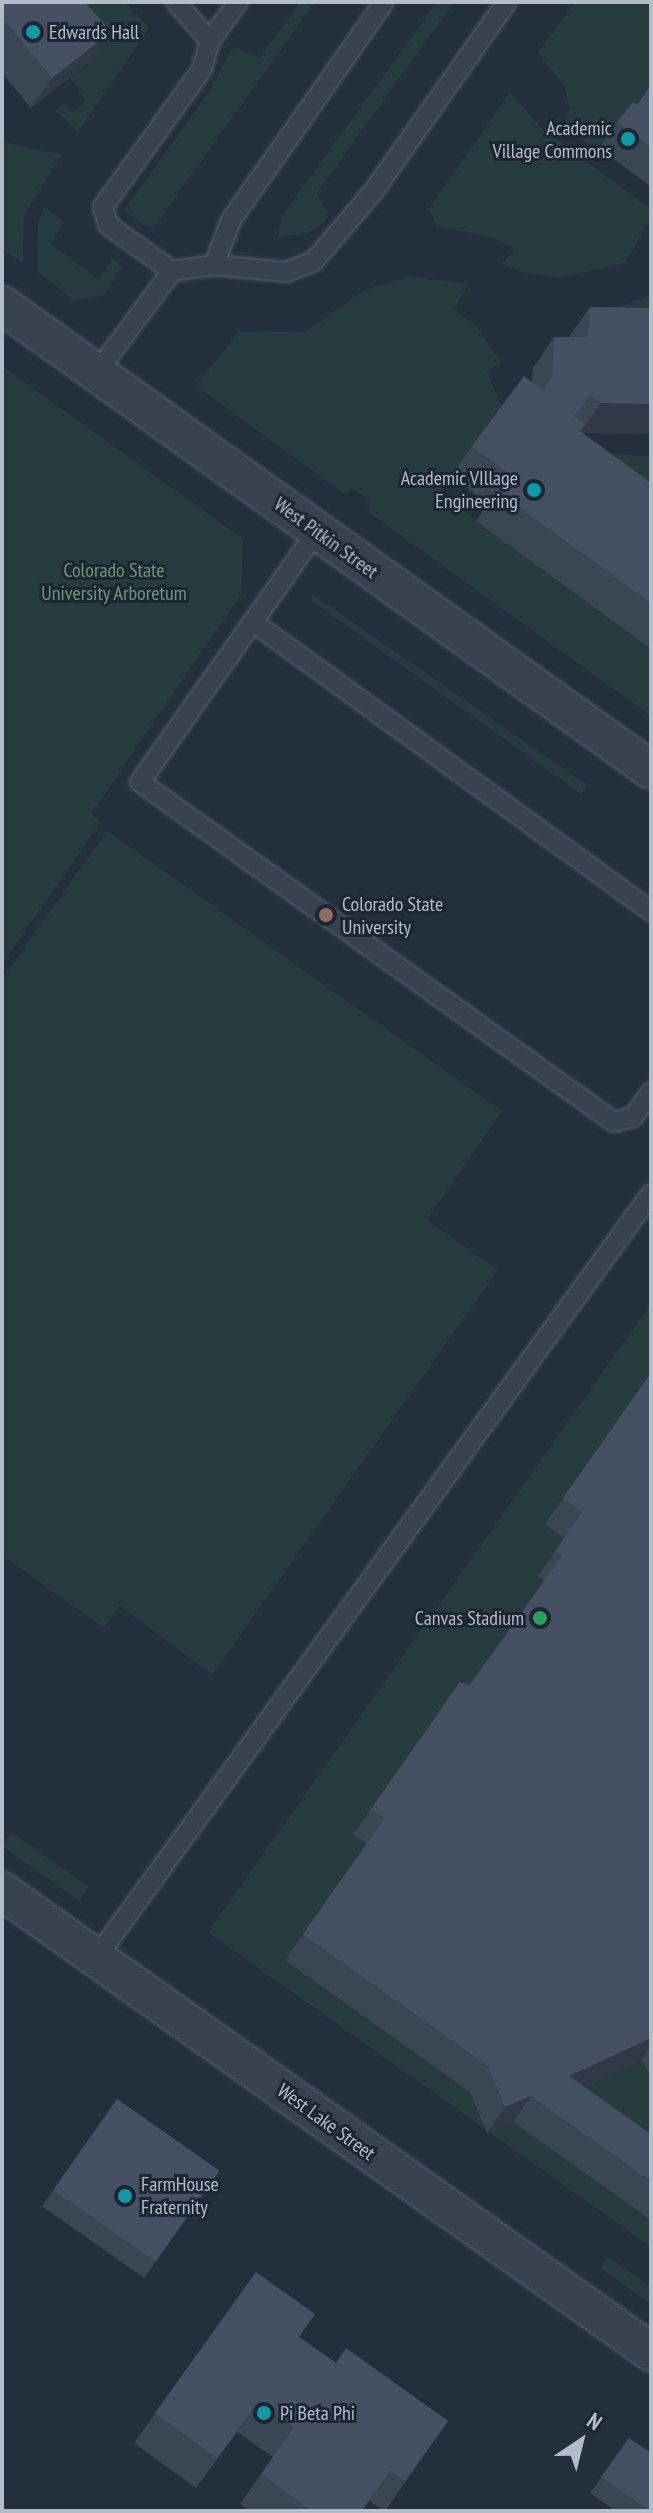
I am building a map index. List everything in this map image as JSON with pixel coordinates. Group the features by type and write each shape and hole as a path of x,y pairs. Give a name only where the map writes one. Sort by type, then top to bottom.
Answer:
{"street":[{"name":"West Pitkin Street","path":"2,305 651,770"},
{"name":"West Lake Street","path":"2,1891 651,2352"}],"lane":[{"path":"176,2 210,41"},
{"path":"238,2 210,41 202,69 103,207 108,225 172,271 214,265 286,272 314,261 373,192 507,2"},
{"path":"214,265 231,220 384,2"},
{"path":"97,372 172,271"},
{"path":"317,531 140,782 614,1122 633,1117 651,1092"},
{"path":"253,622 651,911"},
{"path":"96,1958 651,1194"}],"green space":[{"path":"38,2 125,2 149,28 78,132 55,110 64,103 73,112 86,101 70,78 90,62"},
{"path":"300,2 315,2 154,227 142,224 124,210 209,92 228,55 236,48 260,58"},
{"path":"437,2 454,2 317,193 328,213 326,221 309,233 278,237 282,216"},
{"path":"575,2 651,2 651,85 619,131 614,128 597,150 565,127 569,108 565,87 538,53"},
{"path":"510,92 543,130 651,209 651,218 625,263 559,278 521,272 502,264 515,249 488,236 436,226 429,209"},
{"path":"2,142 62,155 24,215 23,264 2,249"},
{"path":"44,207 64,222 51,244 98,279 113,258 122,266 103,296 73,300 37,271 38,222"},
{"path":"409,277 469,283 454,310 476,326 501,362 487,372 502,407 441,494 651,649 651,716 367,511 372,502 352,488 346,495 196,386 239,331 305,332 365,290"},
{"path":"651,295 651,335 605,320 618,307"},
{"name":"Colorado State University Arboretum","path":"2,366 243,539 241,594 91,814 101,822 2,964"},
{"path":"610,454 651,456 651,481 642,479"},
{"path":"312,594 587,785 581,794 312,601"},
{"path":"107,831 502,1111 427,1220 498,1270 212,1675 120,1606 104,1628 2,1555 2,979"},
{"name":"Canvas Stadium","path":"651,1304 651,2247 208,1932"},
{"path":"11,1832 89,1886 79,1900 2,1846"},
{"path":"608,2257 651,2287 651,2304 600,2268"}],"building":[{"path":"2,2 85,2 111,32 52,78 2,17"},
{"path":"651,85 651,147 617,122 633,102 637,105"},
{"name":"Academic VIllage Engineering","path":"590,307 651,308 651,404 601,403 590,395 574,416 584,423 580,431 651,483 651,603 497,491 509,474 472,446 524,376 543,390 552,378 554,337 588,337"},
{"name":"Canvas Stadium","path":"651,1373 651,2038 569,2076 651,2134 651,2181 531,2096 505,2107 488,2066 303,1934 385,1818 371,1809 460,1682 469,1686 562,1556 556,1550 582,1512 563,1498"},
{"name":"FarmHouse Fraternity","path":"117,2099 219,2171 156,2262 53,2190"},
{"name":"Pi Beta Phi","path":"256,2272 315,2314 299,2337 336,2363 346,2348 448,2421 405,2481 390,2471 361,2511 312,2511 261,2474 294,2427 258,2402 217,2458 155,2413"},
{"path":"629,2438 651,2453 651,2511 601,2477"}],"place":[{"name":"Edwards Hall","path":"33,32"},
{"name":"Academic Village Commons","path":"628,139"},
{"name":"Academic VIllage Engineering","path":"534,490"},
{"name":"Colorado State University","path":"326,915"},
{"name":"Canvas Stadium","path":"540,1618"},
{"name":"FarmHouse Fraternity","path":"125,2196"},
{"name":"Pi Beta Phi","path":"264,2413"}]}
